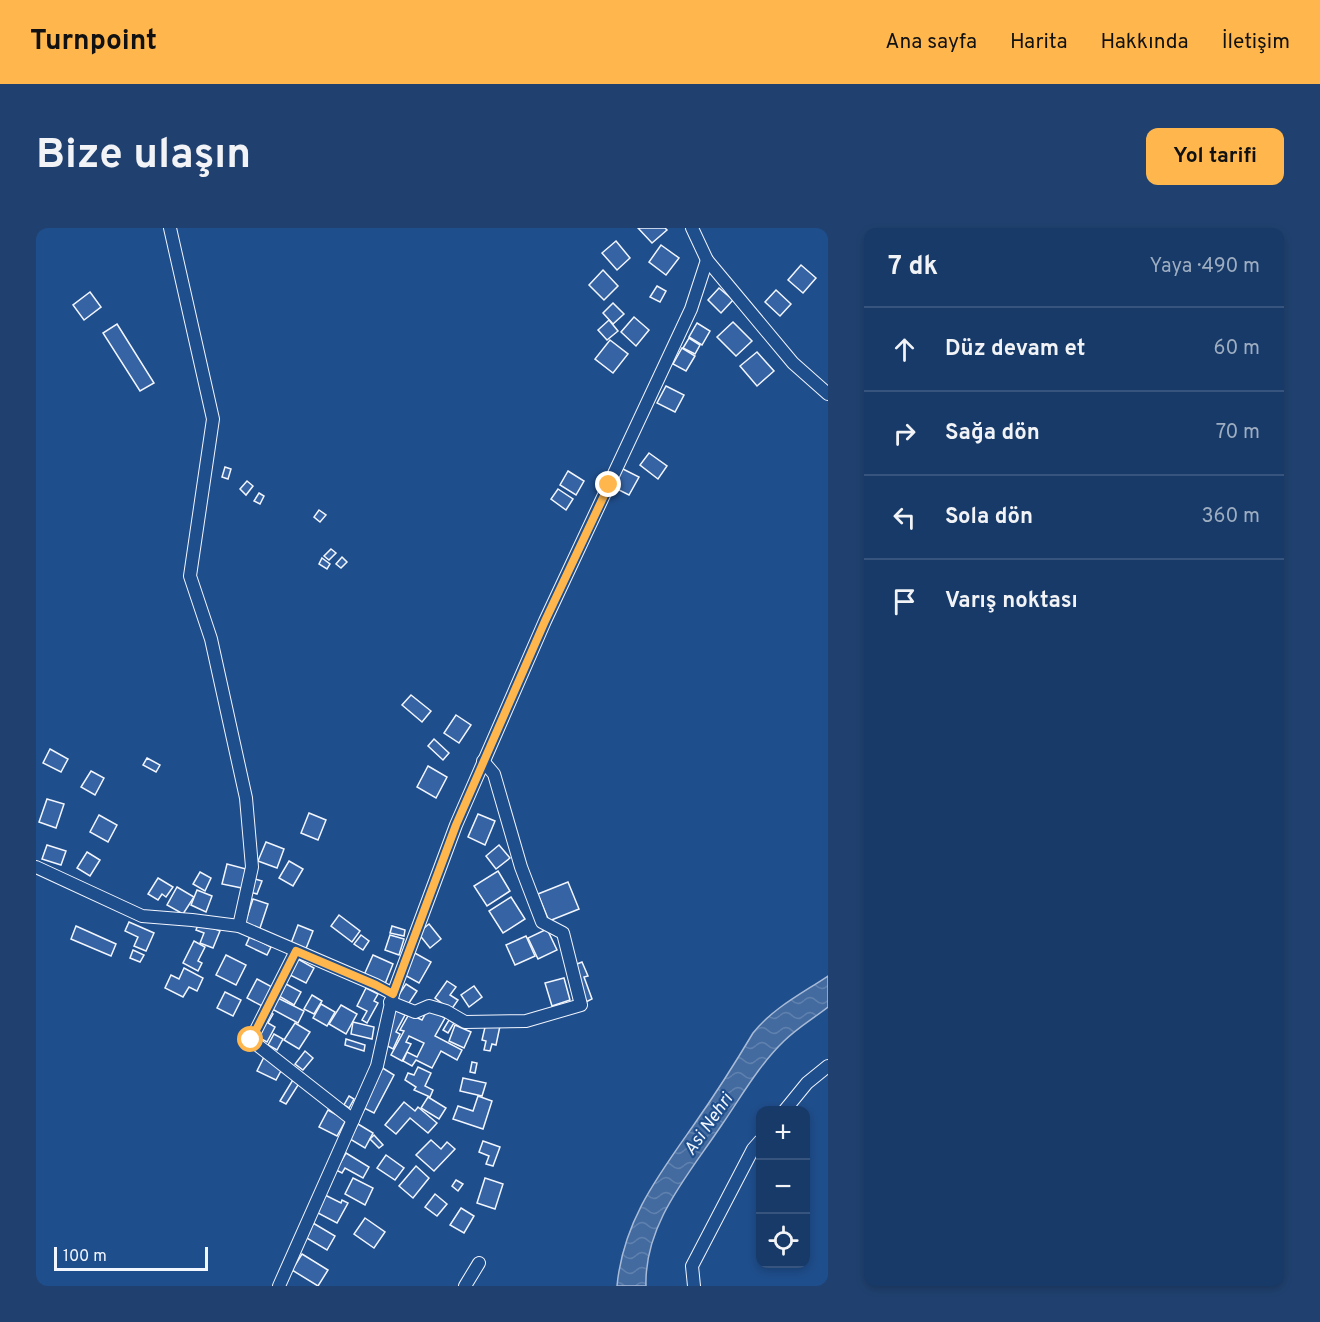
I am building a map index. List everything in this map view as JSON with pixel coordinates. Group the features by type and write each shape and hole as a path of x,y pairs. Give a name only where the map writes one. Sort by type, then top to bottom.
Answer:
{"street":[{"path":"170,228 213,419 190,576 211,639 246,798 252,867 239,926"},
{"path":"692,228 707,260 793,363 828,394"},
{"path":"279,1286 377,1066 392,998 456,825 550,611 691,309 707,260"},
{"path":"36,867 142,916 239,926 376,985 415,1012 429,1006 446,1011 465,1022 526,1021 581,1005 563,933 542,922 521,867 494,774 483,761"},
{"path":"296,951 251,1040 353,1120"},
{"path":"788,1106 807,1083 828,1066"},
{"path":"694,1286 692,1266 756,1146"},
{"path":"465,1286 480,1263"}],"water":[{"name":"Asi Nehri","path":"828,976 828,1007 789,1036 766,1060 671,1201 652,1242 647,1263 646,1286 617,1286 626,1241 644,1201 753,1033 778,1009"}],"building":[{"path":"638,228 665,228 667,230 652,243"},
{"path":"616,241 630,258 617,270 602,253"},
{"path":"661,245 679,258 666,275 649,262"},
{"path":"801,265 816,278 803,293 788,280"},
{"path":"603,270 618,286 604,300 589,285"},
{"path":"657,286 666,291 660,302 650,297"},
{"path":"719,288 733,300 721,313 708,300"},
{"path":"776,290 791,304 780,316 765,302"},
{"path":"90,292 101,307 84,320 73,305"},
{"path":"613,303 624,314 613,324 603,313"},
{"path":"634,317 649,330 636,346 621,332"},
{"path":"609,320 618,331 607,340 598,330"},
{"path":"733,322 752,341 736,356 717,337"},
{"path":"697,323 710,331 702,345 689,337"},
{"path":"117,324 154,383 140,391 103,333"},
{"path":"689,338 700,345 695,354 683,348"},
{"path":"610,340 628,354 613,373 595,359"},
{"path":"682,348 695,356 686,371 673,364"},
{"path":"757,352 774,371 757,386 740,366"},
{"path":"666,386 684,395 675,412 657,403"},
{"path":"649,453 667,466 658,479 640,465"},
{"path":"225,467 231,469 228,479 222,477"},
{"path":"619,467 639,477 629,495 609,485"},
{"path":"568,471 584,481 576,495 560,485"},
{"path":"247,481 253,486 246,495 240,489"},
{"path":"558,489 573,499 566,510 551,499"},
{"path":"259,493 264,496 260,504 254,501"},
{"path":"319,510 326,515 320,522 314,517"},
{"path":"331,549 336,553 329,560 324,556"},
{"path":"342,557 347,562 341,568 336,564"},
{"path":"322,558 330,564 327,569 319,564"},
{"path":"411,695 431,711 422,722 402,705"},
{"path":"456,715 471,725 459,743 444,733"},
{"path":"434,739 449,753 443,760 428,746"},
{"path":"50,749 68,759 61,772 43,763"},
{"path":"147,758 160,765 156,772 143,765"},
{"path":"428,766 447,777 436,798 417,787"},
{"path":"91,771 104,778 95,795 81,787"},
{"path":"47,799 64,804 56,828 39,822"},
{"path":"309,813 326,820 318,840 301,833"},
{"path":"478,814 495,821 485,845 468,837"},
{"path":"99,815 117,825 108,842 90,832"},
{"path":"266,842 284,849 277,868 258,861"},
{"path":"47,845 66,851 61,865 42,859"},
{"path":"499,845 510,858 496,869 486,856"},
{"path":"87,852 100,860 90,876 77,868"},
{"path":"289,861 303,869 293,886 279,878"},
{"path":"227,864 246,869 242,888 222,884"},
{"path":"498,871 510,891 487,906 474,886"},
{"path":"200,872 211,878 205,891 193,884"},
{"path":"158,878 173,887 166,897 162,894 158,900 148,894"},
{"path":"255,879 262,881 257,894 250,892"},
{"path":"568,882 579,909 549,921 538,894"},
{"path":"177,887 194,897 183,914 167,905"},
{"path":"197,890 212,896 206,912 191,905"},
{"path":"511,897 525,919 503,933 489,911"},
{"path":"253,899 268,904 259,931 244,926"},
{"path":"339,915 360,931 352,942 331,926"},
{"path":"129,922 154,933 146,951 134,946 138,937 125,931"},
{"path":"199,922 220,931 213,948 200,943 204,933 196,930"},
{"path":"429,924 441,939 430,948 418,933"},
{"path":"298,925 313,931 305,951 290,946"},
{"path":"76,926 116,944 111,956 71,939"},
{"path":"392,926 405,930 404,936 390,933"},
{"path":"547,929 557,950 538,959 528,938"},
{"path":"361,935 369,941 363,950 354,944"},
{"path":"390,935 404,939 399,955 385,950"},
{"path":"250,936 271,947 267,955 246,945"},
{"path":"526,936 535,956 515,965 506,945"},
{"path":"194,941 205,947 198,961 202,963 198,971 183,963"},
{"path":"133,950 144,955 140,962 130,958"},
{"path":"413,952 431,962 419,983 401,973"},
{"path":"226,955 246,965 236,985 216,975"},
{"path":"373,955 393,964 385,984 364,975"},
{"path":"298,959 314,968 306,983 290,975"},
{"path":"582,962 588,976 584,977 592,999 586,1002 572,966"},
{"path":"184,968 203,978 197,991 189,987 183,997 165,988 171,975 179,979"},
{"path":"564,978 570,1000 552,1006 545,983"},
{"path":"257,979 272,987 262,1006 247,998"},
{"path":"447,981 456,987 450,995 458,1000 451,1010 435,998"},
{"path":"286,984 301,992 294,1005 279,996"},
{"path":"406,984 417,991 407,1006 396,999"},
{"path":"474,986 482,997 469,1007 461,995"},
{"path":"366,988 378,994 374,1001 378,1003 367,1023 362,1020 367,1011 357,1006"},
{"path":"225,992 241,1000 233,1016 217,1008"},
{"path":"312,995 322,1001 314,1014 304,1009"},
{"path":"278,998 304,1011 298,1023 272,1009"},
{"path":"321,1004 335,1012 327,1026 313,1018"},
{"path":"341,1005 357,1014 346,1034 329,1024"},
{"path":"393,1009 405,1015 396,1032 400,1034 393,1049 380,1042"},
{"path":"428,1009 445,1018 435,1036 462,1050 457,1060 441,1051 432,1068 416,1060 412,1066 403,1061 407,1052 417,1057 424,1043 409,1036 406,1042 411,1044 402,1061 391,1055 404,1031 400,1030 409,1014 422,1020"},
{"path":"269,1012 273,1014 268,1023 275,1027 267,1042 256,1036"},
{"path":"449,1020 454,1023 448,1033 443,1030"},
{"path":"353,1022 374,1027 372,1039 351,1034"},
{"path":"295,1023 310,1032 299,1049 284,1040"},
{"path":"486,1023 500,1026 496,1045 492,1044 490,1051 484,1050 486,1041 482,1040"},
{"path":"455,1025 471,1032 464,1048 449,1041"},
{"path":"274,1034 283,1039 277,1050 268,1045"},
{"path":"346,1039 365,1045 364,1051 345,1045"},
{"path":"305,1051 313,1058 303,1070 295,1064"},
{"path":"264,1057 283,1067 276,1080 257,1071"},
{"path":"472,1062 477,1063 475,1073 470,1072"},
{"path":"381,1067 394,1075 374,1113 360,1106"},
{"path":"418,1067 431,1073 425,1086 433,1090 430,1097 414,1090 416,1087 405,1080 408,1073 414,1075"},
{"path":"294,1078 300,1082 286,1104 280,1101"},
{"path":"463,1078 486,1083 482,1096 460,1091"},
{"path":"349,1096 354,1099 349,1108 344,1105"},
{"path":"478,1096 492,1101 483,1129 453,1119 458,1106 473,1111"},
{"path":"428,1097 446,1108 439,1119 421,1108"},
{"path":"404,1102 415,1111 418,1107 437,1123 428,1133 410,1118 396,1134 385,1125"},
{"path":"328,1110 346,1120 337,1136 319,1127"},
{"path":"358,1124 373,1133 365,1148 350,1139"},
{"path":"374,1135 383,1145 379,1148 370,1139"},
{"path":"431,1140 441,1149 447,1142 455,1149 434,1171 416,1155"},
{"path":"483,1141 500,1147 493,1166 486,1164 489,1156 479,1152"},
{"path":"346,1153 369,1167 363,1178 345,1168 342,1173 336,1170"},
{"path":"386,1155 404,1168 395,1180 377,1168"},
{"path":"416,1166 429,1178 413,1198 399,1186"},
{"path":"353,1178 373,1188 365,1205 345,1194"},
{"path":"485,1178 503,1184 495,1209 477,1203"},
{"path":"456,1180 463,1184 458,1191 452,1186"},
{"path":"435,1194 447,1204 437,1216 425,1207"},
{"path":"325,1195 341,1203 342,1200 348,1203 337,1223 316,1212"},
{"path":"461,1208 474,1216 464,1233 450,1225"},
{"path":"365,1218 385,1232 374,1248 354,1234"},
{"path":"313,1223 335,1236 327,1250 305,1237"},
{"path":"302,1254 328,1270 318,1286 292,1270"}],"route":[{"path":"251,1040 296,951 393,994 456,825 545,621 609,485"}]}
